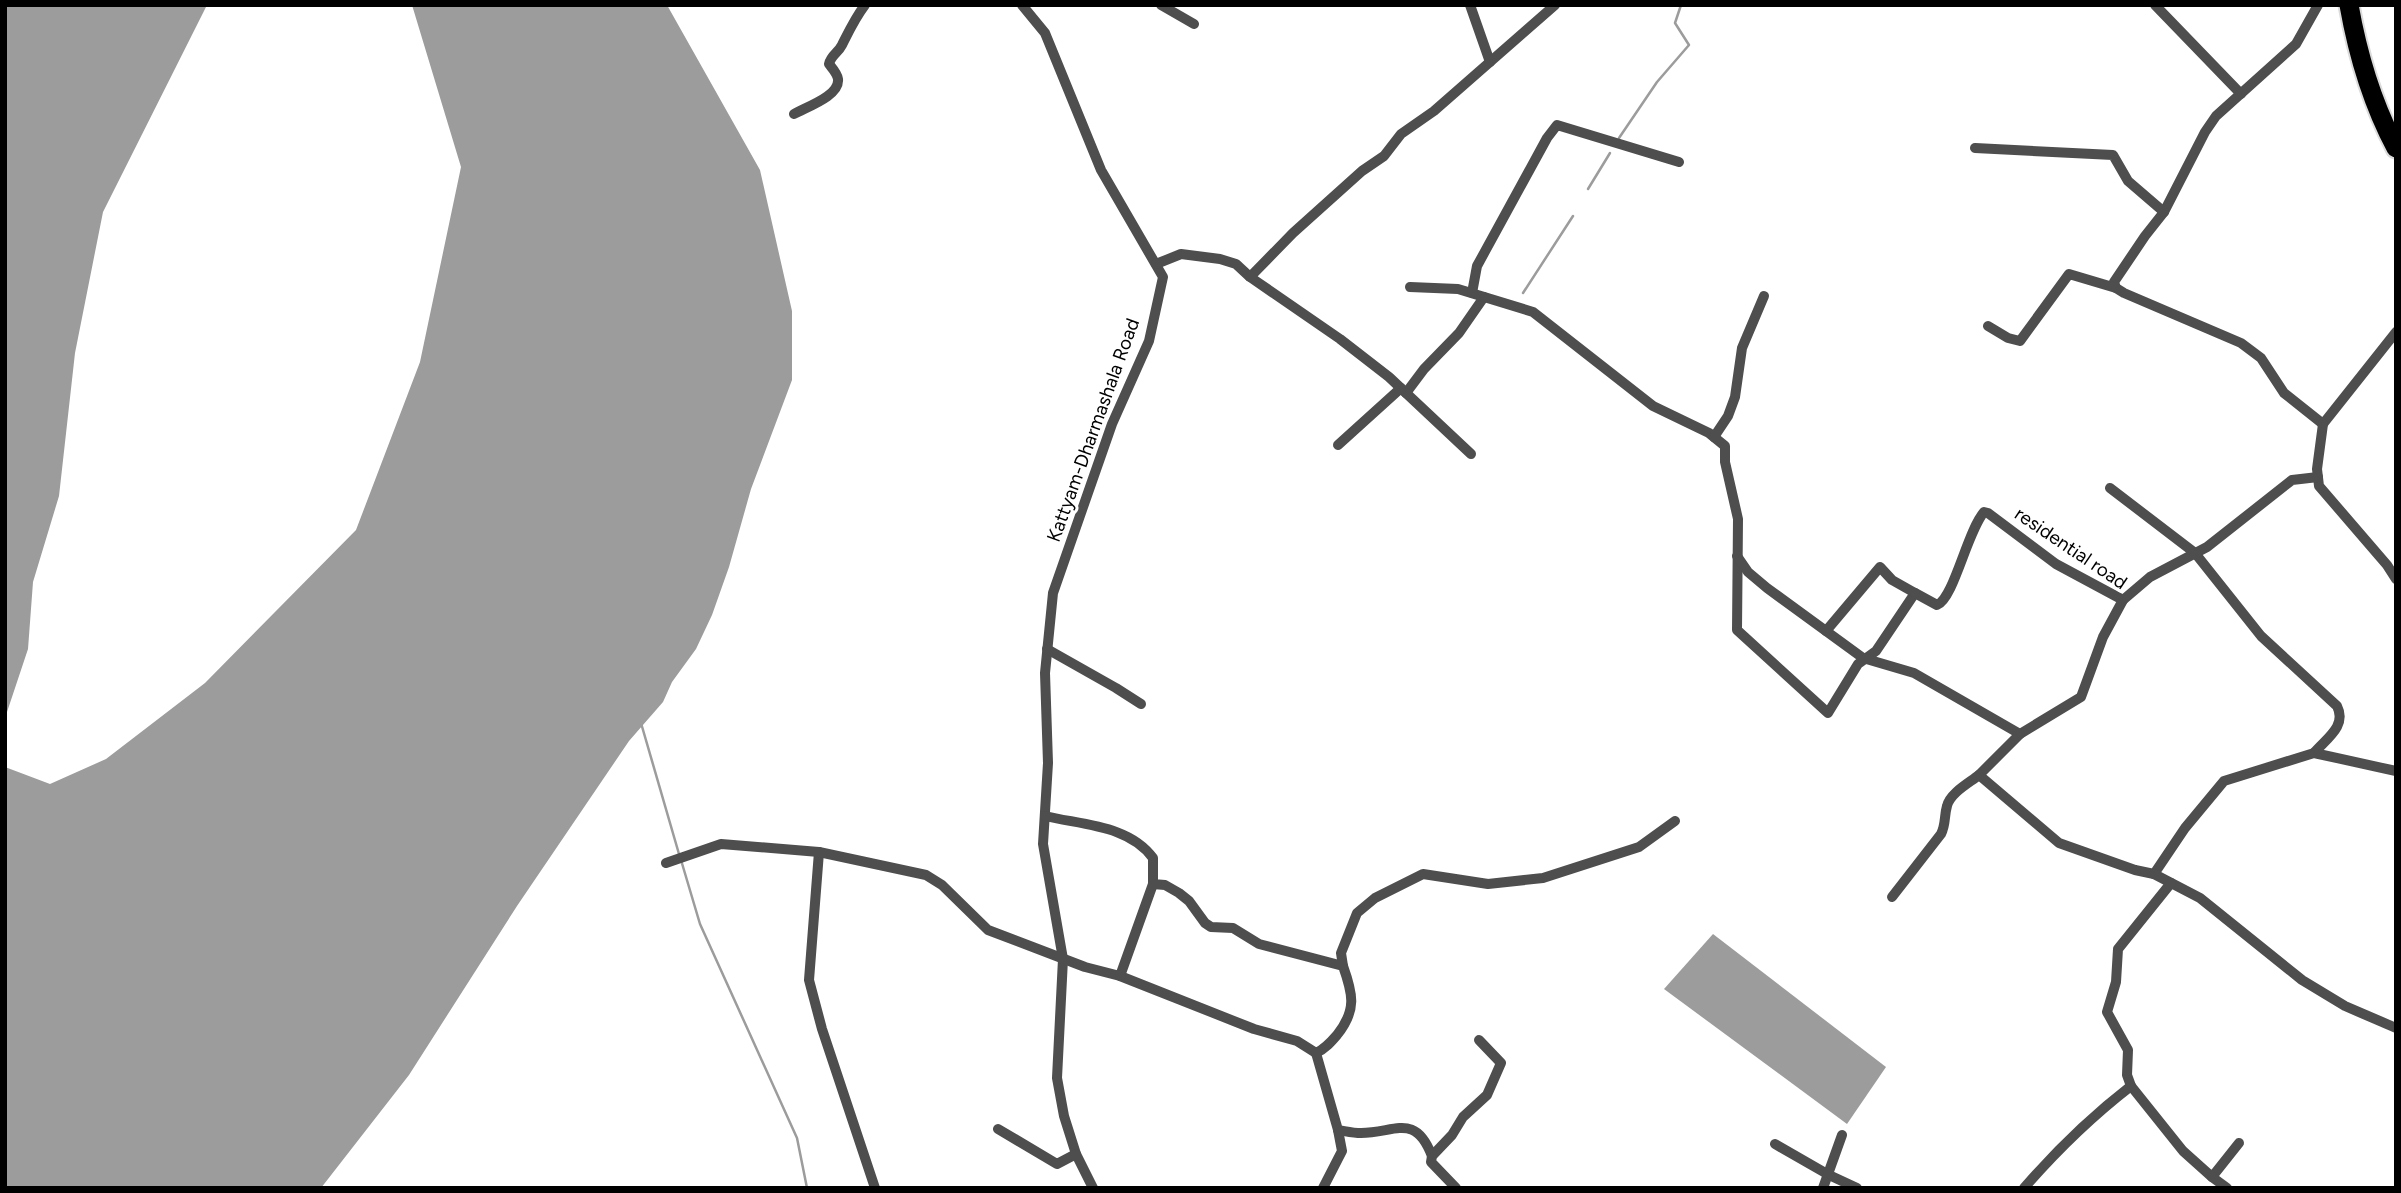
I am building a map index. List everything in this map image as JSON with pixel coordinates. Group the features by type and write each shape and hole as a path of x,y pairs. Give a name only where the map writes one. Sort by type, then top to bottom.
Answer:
{"highway":[{"path":"2349,5 2370,92 2396,148"}],"street":[{"path":"794,114 835,90 839,82 837,74 829,64 831,57 865,5"},
{"name":"Kattyam-Dharmashala Road","path":"1022,5 1045,33 1101,170 1163,277 1149,341 1112,424 1052,593 1045,673 1048,763 1042,844 1063,959 1057,1078 1064,1116 1076,1154 1093,1188"},
{"path":"1161,5 1194,24"},
{"path":"1470,5 1490,62"},
{"path":"1250,277 1293,233 1362,171 1384,156 1401,134 1434,111 1555,5"},
{"path":"2155,5 2241,94"},
{"path":"2116,288 2114,282 2164,212 2205,132 2216,117 2296,44 2318,5"},
{"path":"1472,293 1477,266 1557,125 1679,162"},
{"path":"1975,148 2113,155 2128,181 2164,212"},
{"path":"1156,264 1181,254 1236,264 1250,277 1322,326 1403,391 1471,454"},
{"path":"1988,326 2008,338 2020,341 2068,274 2116,288 2241,343 2261,358 2284,393 2323,424"},
{"path":"1410,287 1458,289 1533,312 1653,406 1714,437 1725,446 1725,462 1738,519 1737,630 1828,713 1853,672 1863,659 1877,651 1915,593 1892,580 1880,567 1826,631"},
{"path":"1714,437 1728,416 1735,397 1742,348 1764,296"},
{"path":"1338,445 1403,391 1460,333 1484,297"},
{"path":"2396,332 2323,424 2318,477 2319,486 2396,579"},
{"path":"2123,600 2150,578 2207,547 2292,480 2318,477"},
{"path":"2110,488 2195,553 2261,636 2337,706 2342,715 2340,723 2314,753"},
{"name":"residential road","path":"1892,897 1941,834 1945,825 1946,807 1951,798 1979,775 2020,734 2081,697 2103,637 2123,600 2056,564 1984,512 1973,530 1949,592 1942,603 1937,605 1915,593"},
{"path":"1737,556 1756,579 1863,659 1914,673 2020,734"},
{"path":"1048,649 1141,704"},
{"path":"2154,874 2185,828 2224,781 2314,753 2396,771"},
{"path":"1979,775 2059,843 2154,874 2200,898 2302,980 2345,1006 2396,1028"},
{"path":"1045,816 1116,832 1138,842 1153,858 1153,884 1120,976"},
{"path":"1316,1053 1330,1043 1351,1014 1352,995 1341,953 1357,913 1375,898 1423,874 1488,884 1543,878 1639,847 1675,821"},
{"path":"670,861 721,844 819,852 926,875 942,885 988,930 1063,959 1120,976 1254,1029 1297,1041 1316,1053 1342,1151 1323,1188"},
{"path":"819,852 808,980 875,1188"},
{"path":"2171,883 2118,949 2116,982 2107,1012 2128,1050 2127,1075 2131,1086 2183,1151 2227,1188"},
{"path":"1153,884 1165,885 1179,893 1211,927 1233,928 1259,944 1343,966"},
{"path":"1432,1156 1452,1135 1463,1117 1487,1095 1501,1063 1479,1040"},
{"path":"2024,1188 2056,1151 2100,1110 2131,1086"},
{"path":"1338,1130 1361,1133 1406,1127 1416,1131 1429,1146 1431,1162 1456,1188"},
{"path":"998,1129 1057,1164 1076,1154"},
{"path":"1823,1188 1842,1135"},
{"path":"2212,1177 2239,1143"},
{"path":"1775,1144 1857,1188"}],"shaded area":[{"path":"5,5 207,5 103,212 75,353 59,496 33,582 28,649 5,718"},
{"path":"412,5 667,5 760,170 792,311 792,380 751,489 729,567 712,615 696,649 672,682 663,702 629,741 517,906 409,1075 321,1188 5,1188 5,767 50,784 106,759 205,683 356,530 420,362 461,167"},
{"path":"1713,934 1886,1067 1847,1124 1664,989"}],"waterway":[{"path":"1619,138 1657,82 1689,45 1675,23 1681,5"},
{"path":"1588,189 1610,153"},
{"path":"1523,293 1573,216"},
{"path":"641,723 679,854"},
{"path":"681,860 700,924 797,1138 807,1188"}]}
